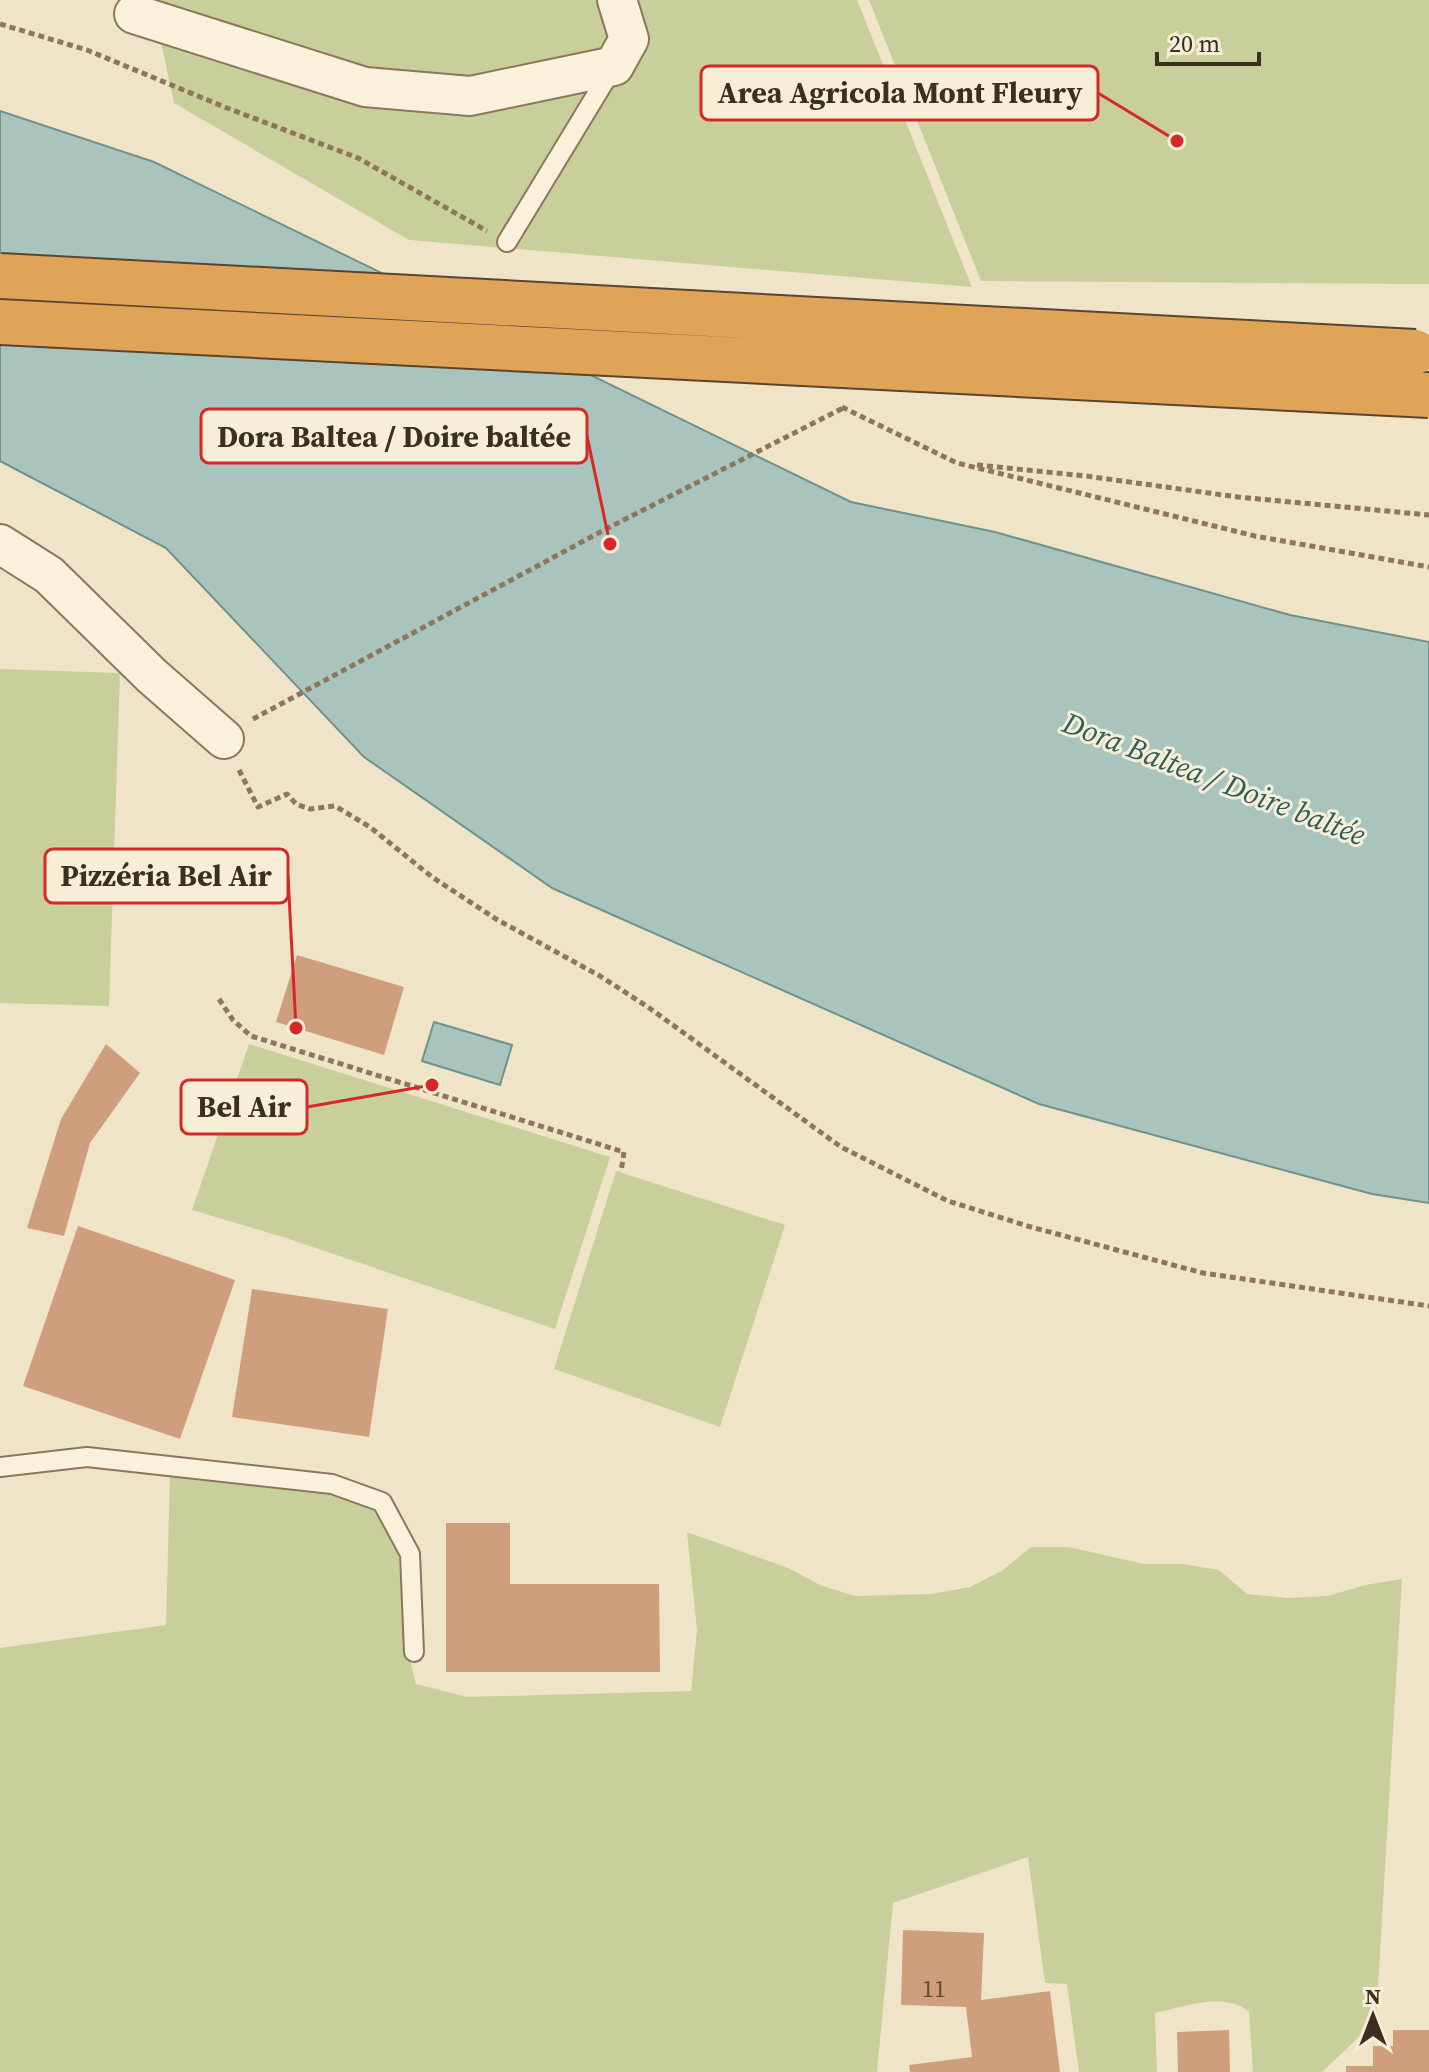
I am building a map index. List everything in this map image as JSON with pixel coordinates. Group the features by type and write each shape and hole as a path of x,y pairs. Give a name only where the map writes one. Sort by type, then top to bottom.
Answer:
{"highway":[{"path":"0,276 1415,352"},
{"path":"0,322 1429,395"}],"street":[{"path":"134,14 365,87 470,96 614,66 629,39 617,0"},
{"path":"0,544 49,575 152,676 233,733"}],"lane":[{"path":"507,242 614,66"},
{"path":"0,1467 87,1457 332,1484 382,1502 410,1554 414,1652"}],"path":[{"path":"0,24 87,50 358,158 507,242"},
{"path":"1429,567 1255,536 957,463 843,408 606,529 233,733 258,807 287,794 296,804 310,809 335,806 370,827 432,877 496,919 600,976 648,1007 841,1147 948,1201 1031,1227 1203,1273 1429,1306"},
{"path":"957,463 1086,476 1238,497 1429,515"},
{"path":"219,999 233,1020 251,1036 624,1152 621,1172"}],"green space":[{"path":"152,0 857,0 972,287 409,240 174,103"},
{"path":"869,0 1429,0 1429,284 981,281"},
{"path":"0,669 120,673 109,1006 0,1003"},
{"path":"249,1044 610,1157 555,1329 286,1238 192,1210"},
{"path":"616,1171 785,1225 720,1427 554,1369"},
{"path":"170,1474 286,1483 364,1499 396,1528 407,1648 416,1684 467,1697 691,1691 697,1630 687,1532 855,1596 932,1594 970,1587 1003,1570 1031,1547 1069,1547 1144,1564 1183,1564 1219,1570 1247,1594 1288,1598 1328,1596 1365,1585 1402,1579 1376,2021 1322,2072 1253,2072 1249,2011 1228,2002 1191,2004 1155,2013 1157,2072 1079,2072 1067,1984 1045,1983 1028,1857 893,1903 877,2072 0,2072 0,1648 166,1625"}],"water":[{"path":"0,111 154,162 851,502 995,532 1290,615 1429,642 1429,1203 1372,1194 1039,1104 552,888 364,757 166,548 0,461"},
{"path":"434,1022 512,1045 500,1085 422,1061"}],"building":[{"path":"297,955 404,987 384,1055 276,1022"},
{"path":"106,1044 140,1073 90,1143 64,1236 27,1228 61,1119"},
{"path":"78,1226 235,1280 180,1439 23,1386"},
{"path":"252,1289 388,1309 369,1437 232,1417"},
{"path":"446,1523 510,1523 510,1584 659,1584 660,1672 446,1672"},
{"path":"903,1930 984,1933 981,2000 1050,1991 1060,2072 910,2072 909,2065 972,2057 966,2007 901,2005"},
{"path":"1229,2030 1230,2072 1178,2072 1177,2032"},
{"path":"1393,2030 1429,2030 1429,2072 1346,2072 1346,2066 1373,2066 1373,2046 1393,2046"}],"place":[{"name":"Area Agricola Mont Fleury","path":"1177,141"},
{"name":"Dora Baltea / Doire baltée","path":"610,544"},
{"name":"Pizzéria Bel Air","path":"296,1028"},
{"name":"Bel Air","path":"432,1085"}]}
